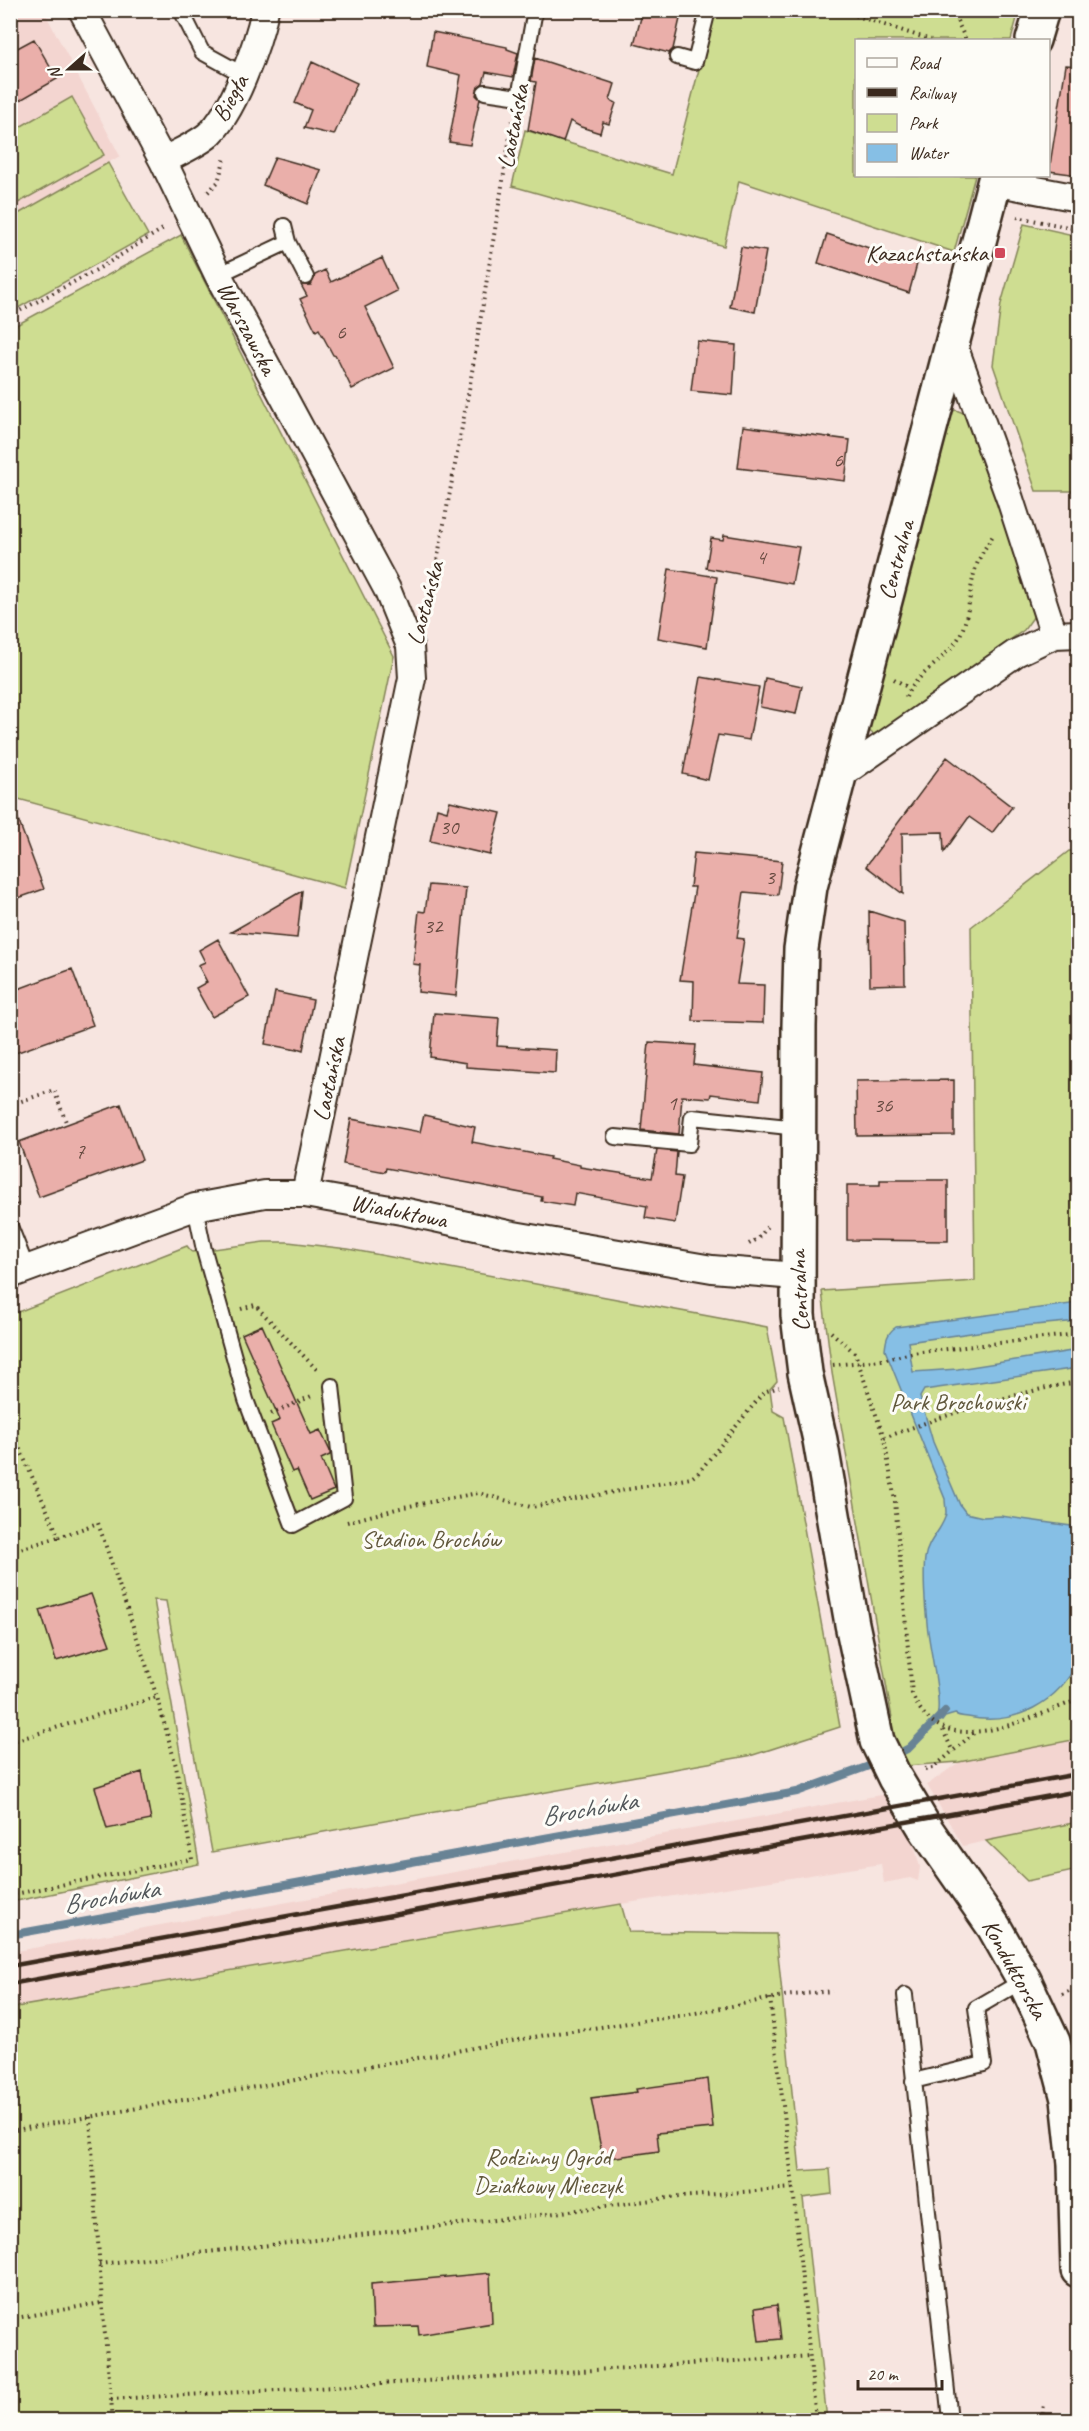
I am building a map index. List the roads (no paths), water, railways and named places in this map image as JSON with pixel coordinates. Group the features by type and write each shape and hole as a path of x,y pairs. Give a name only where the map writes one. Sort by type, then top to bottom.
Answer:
{"street":[{"name":"Warszawska","path":"82,10 163,161 219,274 387,589 410,646"},
{"name":"Biegła","path":"163,161 208,135 226,111 244,75 265,10"},
{"path":"1033,39 1042,10"},
{"path":"995,179 1078,198"},
{"name":"Centralna","path":"901,1786 877,1741 854,1636 806,1372 798,1315 796,1275 801,949 810,887 995,179"},
{"path":"840,776 1016,653 1066,634 1017,520 953,344"},
{"name":"Laotańska","path":"305,1194 412,678 410,646"},
{"name":"Wiaduktowa","path":"19,1272 195,1207 266,1194 305,1194 407,1212 508,1234 712,1269 796,1275"},
{"name":"Konduktorska","path":"901,1786 925,1828 994,1927 1024,1980 1053,2042 1068,2099 1075,2164 1078,2270"}],"lane":[{"path":"181,10 202,52 244,75"},
{"name":"Laotańska","path":"485,92 519,97 535,10"},
{"path":"677,57 695,62 708,10"},
{"path":"285,226 288,242 306,277"},
{"path":"219,274 288,242"},
{"path":"615,1137 689,1144 692,1117 798,1128"},
{"path":"195,1207 204,1250 246,1400 293,1525 344,1498 332,1386"},
{"path":"10,1226 19,1272"},
{"path":"913,2081 984,2064 976,2008 1024,1980"},
{"path":"905,1995 950,2421"}],"water":[{"path":"1078,1303 1078,1321 1013,1327 908,1342 913,1372 958,1369 1078,1350 1078,1368 924,1390 920,1397 933,1442 960,1505 966,1513 983,1517 1001,1516 1078,1527 1078,1660 1070,1675 1047,1699 1018,1714 985,1719 955,1714 945,1717 942,1721 936,1718 938,1701 927,1623 924,1573 926,1551 945,1518 945,1499 885,1350 887,1340 896,1327"}],"waterway":[{"name":"Brochówka","path":"892,1757 909,1748 945,1711"},
{"name":"Brochówka","path":"10,1935 797,1792 880,1762"}],"railway":[{"path":"10,1966 1078,1774"},
{"path":"10,1984 1078,1791"}],"place":[{"name":"Kazachstańska","path":"1000,253"}],"park label":[{"name":"Park Brochowski","path":"958,1402"},
{"name":"Stadion Brochów","path":"431,1539"},
{"name":"Rodzinny Ogród Działkowy Mieczyk","path":"548,2171"}]}
